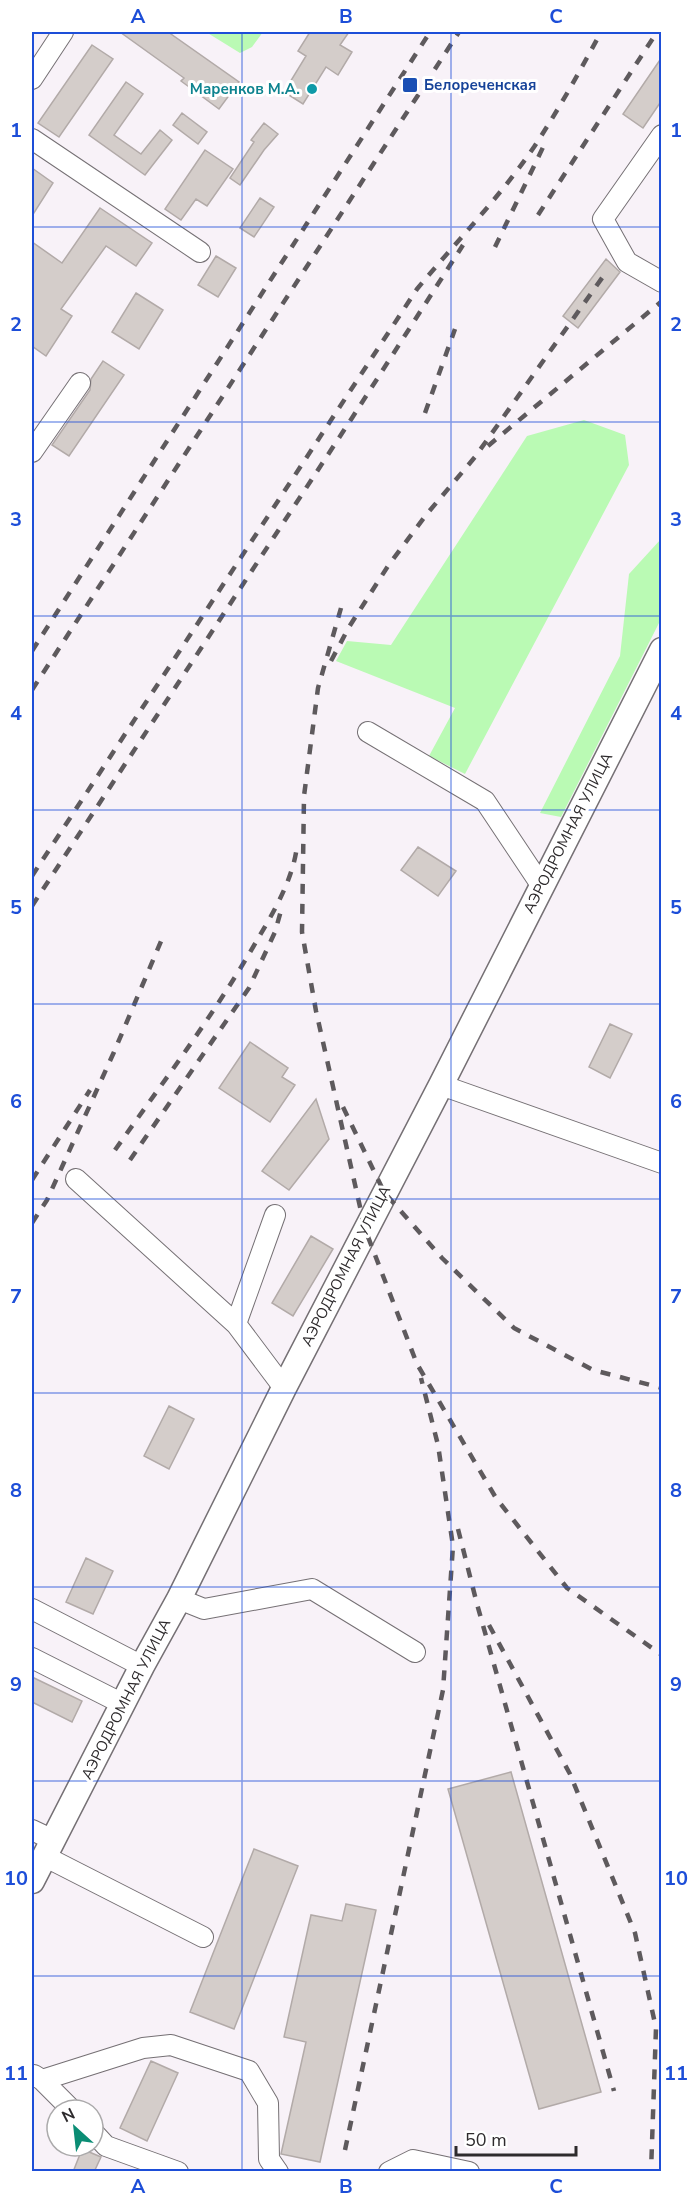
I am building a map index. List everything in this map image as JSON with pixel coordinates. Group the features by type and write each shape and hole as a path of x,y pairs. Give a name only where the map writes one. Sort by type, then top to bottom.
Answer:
{"main road":[{"name":"АЭРОДРОМНАЯ УЛИЦА","path":"32,1881 43,1842 123,1704 179,1599 284,1388 662,650"}],"street":[{"path":"32,79 63,32"},
{"path":"662,135 603,219 627,262 662,282"},
{"path":"32,139 200,252"},
{"path":"32,452 80,383"},
{"path":"368,732 485,801 541,885"},
{"path":"441,1085 662,1163"},
{"path":"76,1179 236,1324 284,1388"},
{"path":"236,1324 276,1215"},
{"path":"179,1599 204,1609 312,1590 415,1652"},
{"path":"32,1609 142,1666"},
{"path":"32,1658 123,1704"},
{"path":"43,1842 203,1937"},
{"path":"37,2077 143,2048 171,2045 249,2071 268,2103 269,2159 278,2172"},
{"path":"37,2077 59,2098"},
{"path":"105,2144 178,2172"},
{"path":"389,2172 413,2160 469,2172"}],"green space":[{"path":"206,32 263,32 252,47 240,53"},
{"path":"584,420 625,435 629,465 465,774 429,756 455,708 336,661 347,641 391,645 527,436"},
{"path":"661,539 661,619 561,817 540,813 620,656 629,574"}],"building":[{"path":"120,32 168,32 239,82 219,109 181,81 184,78"},
{"path":"310,32 349,32 340,45 352,52 338,75 326,67 303,104 284,92 306,56 298,51"},
{"path":"92,45 113,59 59,137 38,123"},
{"path":"662,57 662,100 643,128 623,114"},
{"path":"126,82 143,94 114,135 141,154 160,130 172,140 145,175 89,135"},
{"path":"182,113 207,132 198,144 173,125"},
{"path":"264,123 278,134 240,185 230,178 254,142 251,140"},
{"path":"205,150 233,169 207,206 196,199 181,220 165,209"},
{"path":"32,168 53,183 32,216"},
{"path":"260,198 274,207 254,237 240,228"},
{"path":"100,208 152,243 136,266 106,246 61,309 72,316 46,356 32,346 32,242 62,263"},
{"path":"216,256 236,268 218,297 198,285"},
{"path":"606,259 620,272 578,328 563,316"},
{"path":"136,293 163,310 139,349 112,332"},
{"path":"103,361 124,375 69,456 52,445 90,390 91,379"},
{"path":"418,847 456,871 438,896 401,870"},
{"path":"610,1024 632,1034 610,1078 589,1067"},
{"path":"250,1042 288,1068 282,1077 295,1085 270,1122 219,1088"},
{"path":"316,1099 329,1139 289,1190 262,1171"},
{"path":"311,1236 333,1249 293,1316 272,1303"},
{"path":"169,1406 194,1419 169,1469 144,1456"},
{"path":"86,1558 113,1571 93,1614 66,1602"},
{"path":"32,1677 82,1701 72,1722 32,1702"},
{"path":"511,1772 601,2092 539,2109 448,1789"},
{"path":"254,1849 298,1866 234,2029 190,2012"},
{"path":"346,1904 376,1910 320,2162 281,2154 306,2042 284,2037 311,1915 342,1921"},
{"path":"151,2061 178,2073 147,2141 120,2128"},
{"path":"78,2158 101,2158 94,2172 73,2172"}],"railway":[{"path":"32,651 430,32"},
{"path":"32,690 459,32"},
{"path":"32,876 417,289 521,166 561,104 601,32"},
{"path":"538,215 657,32"},
{"path":"495,247 547,139"},
{"path":"32,906 463,245"},
{"path":"331,661 349,627 388,566 426,515 475,457 607,271"},
{"path":"488,446 662,301"},
{"path":"425,413 455,329"},
{"path":"341,608 318,688 304,796 302,932 316,1011 365,1229 417,1364 496,1498 567,1588 662,1655"},
{"path":"115,1150 188,1048 240,969 281,896 295,859 297,846"},
{"path":"130,1160 249,988 275,932 282,907"},
{"path":"32,1223 47,1200 162,939"},
{"path":"32,1180 90,1090"},
{"path":"343,1107 384,1192 442,1258 514,1328 593,1370 662,1388"},
{"path":"345,2150 443,1690 453,1546 438,1445 421,1378"},
{"path":"458,1529 614,2091"},
{"path":"489,1625 570,1774 635,1933 656,2028 651,2172"}],"place":[{"name":"Белореченская","path":"410,85"},
{"name":"Маренков М.А.","path":"312,89"}]}
